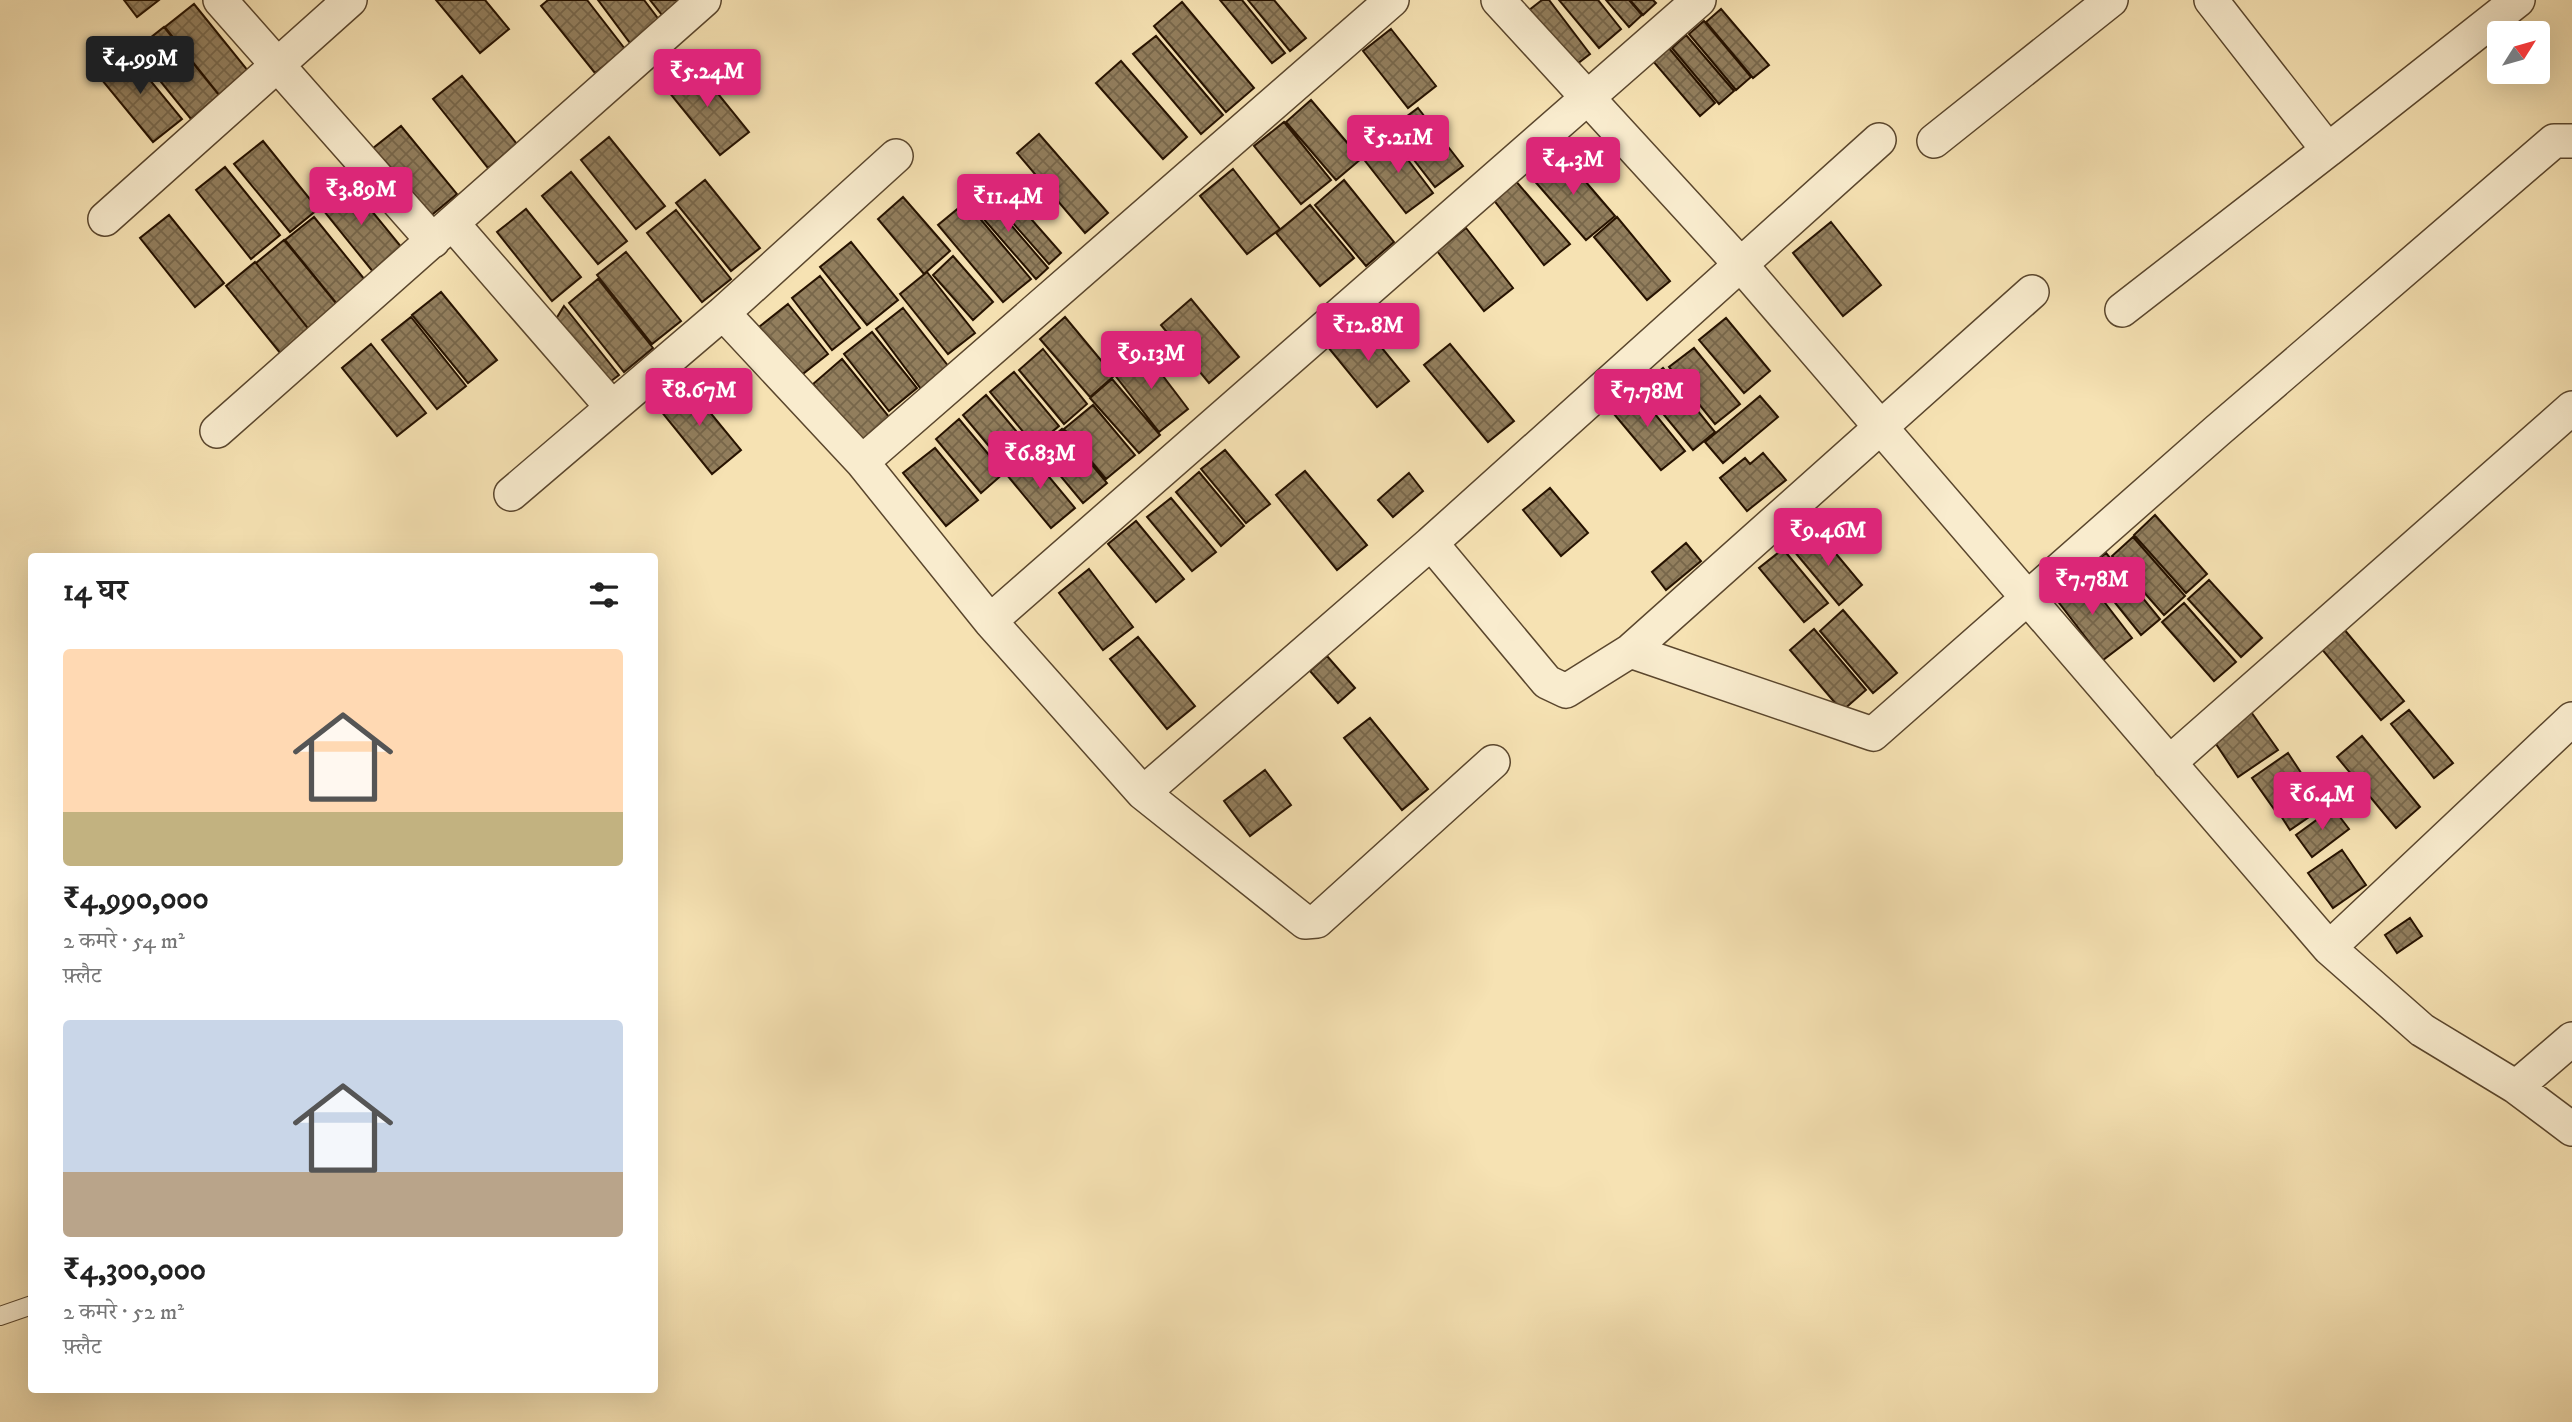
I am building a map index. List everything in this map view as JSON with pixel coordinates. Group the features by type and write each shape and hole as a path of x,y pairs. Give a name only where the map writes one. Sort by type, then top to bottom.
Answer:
{"street":[{"path":"220,0 278,64 611,406"},
{"path":"105,219 350,0"},
{"path":"217,431 704,0"},
{"path":"862,461 1392,0"},
{"path":"1498,0 1585,98 1741,265 2329,948 2422,1030 2516,1087 2572,1129"},
{"path":"990,621 1699,0"},
{"path":"1934,141 2111,0"},
{"path":"2211,0 2328,150"},
{"path":"2122,310 2518,0"},
{"path":"1143,793 1431,543 1880,141"},
{"path":"1630,651 1873,734 2217,431 2554,141 2572,141"},
{"path":"511,494 723,313 896,156"},
{"path":"1431,543 1547,682 1566,691 1630,651 2032,292"},
{"path":"723,313 862,461 990,621 1143,793 1305,922 1317,921 1493,762"},
{"path":"2169,764 2572,408"},
{"path":"2329,948 2572,719"},
{"path":"2516,1087 2572,1039"}],"lane":[{"path":"0,1316 28,1306"}],"building":[{"path":"124,0 159,0 137,17"},
{"path":"436,0 485,0 509,29 480,53"},
{"path":"548,0 587,0 625,49 595,73 541,6"},
{"path":"598,0 644,0 663,25 633,47"},
{"path":"650,0 681,0 662,15"},
{"path":"1220,0 1242,0 1285,53 1272,63"},
{"path":"1248,0 1274,0 1306,38 1290,51"},
{"path":"1542,0 1549,0 1590,54 1564,74 1520,17"},
{"path":"1559,0 1598,0 1621,29 1599,48"},
{"path":"1606,0 1629,0 1642,15 1629,27"},
{"path":"1630,0 1653,0 1656,3 1643,15"},
{"path":"1182,2 1254,88 1226,112 1154,26"},
{"path":"194,4 249,72 220,96 165,27"},
{"path":"1721,9 1769,65 1753,78 1706,22"},
{"path":"1704,21 1751,77 1736,90 1689,34"},
{"path":"164,27 219,95 191,119 135,50"},
{"path":"1391,29 1436,86 1408,108 1363,51"},
{"path":"1686,35 1734,91 1719,104 1672,48"},
{"path":"1156,36 1223,115 1201,134 1133,54"},
{"path":"1668,47 1715,103 1700,116 1652,60"},
{"path":"126,51 182,119 153,142 97,74"},
{"path":"1121,61 1187,137 1163,159 1096,83"},
{"path":"693,63 749,132 720,155 664,86"},
{"path":"462,76 517,144 488,168 433,99"},
{"path":"1311,100 1361,159 1336,180 1286,122"},
{"path":"1418,108 1463,166 1435,187 1390,129"},
{"path":"1284,122 1331,180 1301,204 1254,146"},
{"path":"401,126 457,194 428,218 372,149"},
{"path":"1039,134 1108,213 1085,233 1017,153"},
{"path":"1390,136 1433,193 1406,213 1362,157"},
{"path":"609,137 665,206 636,229 581,160"},
{"path":"263,141 318,209 290,232 234,164"},
{"path":"1561,153 1615,216 1586,240 1532,178"},
{"path":"225,167 280,235 251,259 196,190"},
{"path":"1233,169 1280,229 1247,254 1200,196"},
{"path":"571,172 627,241 598,264 542,196"},
{"path":"996,179 1061,253 1049,264 984,190"},
{"path":"1514,179 1570,244 1544,265 1493,199"},
{"path":"705,180 760,248 731,271 676,203"},
{"path":"1344,180 1394,242 1366,266 1315,205"},
{"path":"348,182 403,249 374,273 319,205"},
{"path":"981,190 1048,268 1036,279 968,201"},
{"path":"903,197 950,251 924,274 878,219"},
{"path":"966,202 1031,279 1003,302 938,225"},
{"path":"1310,205 1354,258 1320,286 1276,233"},
{"path":"526,209 581,277 552,301 497,232"},
{"path":"676,210 731,279 702,302 647,233"},
{"path":"169,215 224,283 195,307 140,238"},
{"path":"314,217 370,286 341,309 285,240"},
{"path":"1617,217 1670,281 1647,300 1594,237"},
{"path":"1831,222 1881,285 1843,316 1793,253"},
{"path":"1466,228 1513,288 1484,311 1437,251"},
{"path":"284,240 340,308 311,332 256,263"},
{"path":"851,242 898,300 867,325 820,267"},
{"path":"626,252 681,321 652,344 597,275"},
{"path":"953,256 993,302 973,320 933,275"},
{"path":"255,262 310,331 281,354 226,286"},
{"path":"927,272 975,333 948,354 900,294"},
{"path":"820,276 860,328 832,350 792,298"},
{"path":"598,279 653,348 624,372 569,303"},
{"path":"441,292 497,360 468,383 412,315"},
{"path":"1191,299 1239,357 1209,383 1161,325"},
{"path":"788,304 828,354 799,377 759,327"},
{"path":"564,306 619,375 610,382 556,319"},
{"path":"903,308 949,367 921,389 876,329"},
{"path":"411,317 466,386 437,409 382,340"},
{"path":"1065,317 1114,376 1090,397 1040,339"},
{"path":"1726,318 1770,371 1744,393 1699,340"},
{"path":"1359,320 1409,381 1377,407 1327,346"},
{"path":"872,332 917,388 889,411 844,354"},
{"path":"371,344 426,413 397,436 342,368"},
{"path":"1450,344 1514,421 1488,442 1424,365"},
{"path":"1694,348 1740,404 1715,424 1669,367"},
{"path":"1043,349 1087,404 1064,424 1019,370"},
{"path":"1144,351 1188,409 1159,432 1114,374"},
{"path":"842,359 890,418 860,442 813,384"},
{"path":"1663,368 1715,432 1693,450 1641,387"},
{"path":"1014,372 1059,426 1035,446 990,392"},
{"path":"1112,379 1160,435 1139,453 1090,398"},
{"path":"685,382 741,450 712,474 656,405"},
{"path":"1633,387 1685,451 1661,470 1609,408"},
{"path":"986,395 1031,449 1008,469 963,415"},
{"path":"1760,396 1778,417 1723,463 1705,442"},
{"path":"1093,405 1135,455 1106,479 1064,429"},
{"path":"959,419 1004,473 981,493 936,439"},
{"path":"1062,429 1107,483 1083,503 1038,449"},
{"path":"935,448 978,500 946,526 903,473"},
{"path":"1225,450 1270,504 1246,523 1201,469"},
{"path":"1763,453 1786,480 1747,511 1720,478 1745,458 1750,464"},
{"path":"1030,454 1075,508 1051,528 1006,474"},
{"path":"1305,471 1367,545 1337,570 1276,495"},
{"path":"1199,472 1244,526 1221,546 1176,492"},
{"path":"1409,473 1423,491 1393,517 1378,500"},
{"path":"1550,488 1588,533 1561,556 1523,510"},
{"path":"1171,498 1216,552 1192,571 1147,517"},
{"path":"2155,515 2207,574 2186,593 2134,535"},
{"path":"1136,521 1184,579 1156,602 1108,544"},
{"path":"1817,531 1862,585 1839,605 1794,551"},
{"path":"2133,537 2185,596 2164,615 2112,556"},
{"path":"1686,543 1701,561 1666,590 1652,572"},
{"path":"1783,549 1828,603 1804,622 1759,568"},
{"path":"2106,553 2160,619 2141,635 2087,568"},
{"path":"1089,569 1133,627 1103,650 1059,593"},
{"path":"2082,573 2132,638 2103,660 2053,595"},
{"path":"2209,580 2262,638 2241,657 2188,599"},
{"path":"2184,603 2236,662 2214,681 2162,622"},
{"path":"1843,610 1897,673 1873,693 1820,631"},
{"path":"2343,628 2404,701 2381,720 2320,647"},
{"path":"1814,629 1866,690 1842,711 1790,650"},
{"path":"1138,637 1195,706 1167,729 1110,659"},
{"path":"1327,656 1355,688 1338,703 1310,671"},
{"path":"2249,709 2278,750 2238,777 2210,735"},
{"path":"2409,710 2453,763 2434,778 2391,724"},
{"path":"1370,718 1428,789 1402,810 1344,738"},
{"path":"2362,736 2420,807 2396,828 2337,757"},
{"path":"2288,753 2309,785 2274,809 2252,778"},
{"path":"1265,770 1291,805 1250,836 1224,801"},
{"path":"2318,790 2328,804 2290,830 2281,816"},
{"path":"2333,808 2349,829 2312,857 2296,835"},
{"path":"2342,850 2366,885 2333,908 2308,873"},
{"path":"2410,918 2422,936 2397,953 2385,935"}]}
